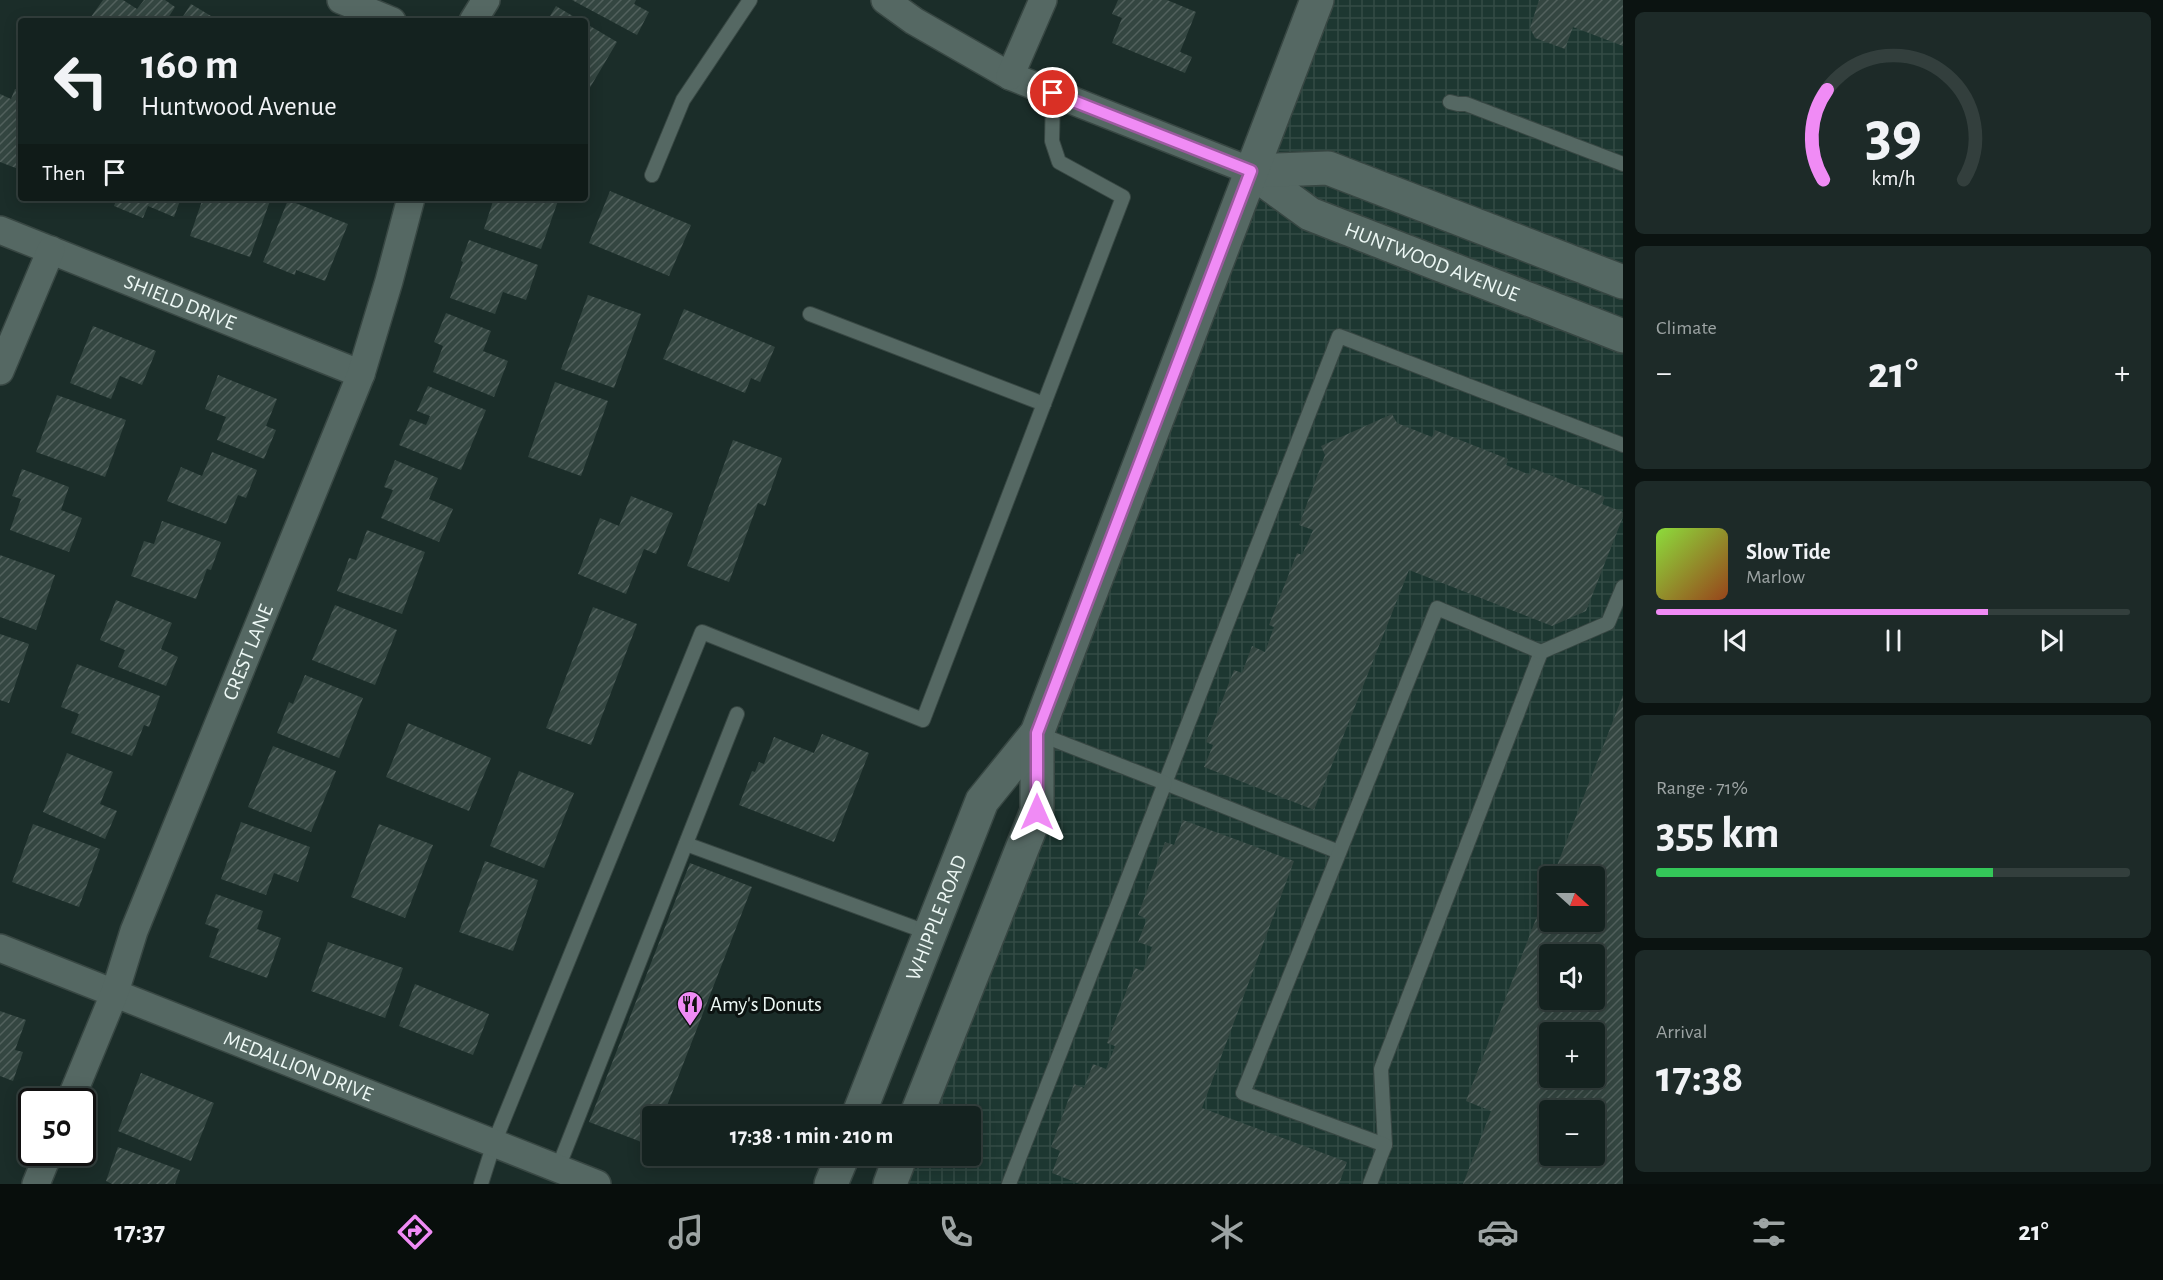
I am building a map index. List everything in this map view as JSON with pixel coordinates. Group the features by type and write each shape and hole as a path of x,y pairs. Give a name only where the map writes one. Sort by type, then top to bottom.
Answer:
{"main road":[{"name":"WHIPPLE ROAD","path":"862,1106 982,801 1037,733 1317,0"},
{"name":"HUNTWOOD AVENUE","path":"1251,171 1328,168 1623,282"},
{"name":"HUNTWOOD AVENUE","path":"1251,171 1310,214 1623,336"},
{"name":"WHIPPLE ROAD","path":"920,1106 1037,812 1037,733"},
{"path":"831,1184 838,1166"},
{"path":"890,1184 897,1166"}],"street":[{"path":"341,0 385,18"},
{"path":"475,18 486,0"},
{"name":"HUNTWOOD AVENUE","path":"885,0 914,21 1010,76 1251,171"},
{"path":"1010,76 1043,0"},
{"name":"CREST LANE","path":"75,1088 115,992 134,931 361,374 410,201"},
{"name":"SHIELD DRIVE","path":"0,230 361,374"},
{"path":"0,371 51,250"},
{"name":"MEDALLION DRIVE","path":"0,948 589,1182"},
{"path":"36,1184 43,1166"}],"lane":[{"path":"652,175 682,100 750,0"},
{"path":"481,1184 494,1143 702,632 923,720 1123,197 1059,162 1052,141 1053,93"},
{"path":"1450,102 1466,104 1623,164"},
{"path":"810,314 1044,404"},
{"path":"1009,1184 1339,336 1623,445"},
{"path":"1370,1184 1385,1145 1381,1069 1541,652 1608,623 1623,587"},
{"path":"1385,1145 1243,1093 1437,608 1541,652"},
{"path":"558,1168 737,714"},
{"path":"1037,733 1339,852"},
{"path":"686,844 929,933"}],"shaded area":[{"path":"1317,0 1623,0 1623,1184 890,1184 897,1166 981,1166 981,1106 920,1106 1037,812 1037,733"}],"building":[{"path":"103,0 123,0 137,9 144,0 165,0 175,7 168,18 90,18"},
{"path":"572,0 636,0 634,4 649,12 637,35"},
{"path":"1118,0 1167,0 1196,12 1180,52 1192,57 1185,73 1112,43 1122,18 1112,14"},
{"path":"1539,0 1623,0 1623,46 1573,27 1565,49 1535,38 1530,28"},
{"path":"191,4 214,18 182,18"},
{"path":"556,6 576,18 549,18"},
{"path":"588,25 617,42 588,91"},
{"path":"15,89 18,90 18,169 0,162 0,94 11,99"},
{"path":"610,191 691,225 669,276 589,243"},
{"path":"116,201 180,201 174,217 148,206 143,218 114,206"},
{"path":"202,201 270,201 250,257 190,236"},
{"path":"288,201 348,224 325,281 296,270 295,275 263,262"},
{"path":"493,201 558,201 541,249 484,229"},
{"path":"469,240 538,265 526,300 503,292 495,314 450,298"},
{"path":"588,295 641,314 614,388 561,369"},
{"path":"684,309 775,347 760,382 751,378 745,393 663,359"},
{"path":"446,313 491,331 483,351 508,361 494,397 433,372 443,346 434,342"},
{"path":"93,326 156,351 142,385 120,376 111,399 70,383"},
{"path":"218,375 277,399 266,426 276,430 264,459 217,440 226,417 205,409"},
{"path":"555,382 608,401 581,476 528,457"},
{"path":"428,386 486,410 461,470 399,445 410,419 426,425 430,416 417,411"},
{"path":"57,395 126,420 105,477 36,452"},
{"path":"1392,414 1397,423 1432,437 1435,430 1508,459 1506,465 1530,475 1532,468 1605,497 1602,504 1623,512 1623,517 1586,611 1552,626 1409,570 1314,810 1204,767 1213,745 1206,742 1234,670 1242,673 1252,646 1265,652 1274,627 1269,625 1297,553 1302,555 1313,530 1299,525 1325,455 1321,446"},
{"path":"733,440 782,458 765,506 758,503 729,582 687,566"},
{"path":"212,452 257,470 246,498 238,495 226,524 167,501 181,467 202,476"},
{"path":"395,460 438,478 429,499 453,509 439,542 381,518 393,490 384,487"},
{"path":"22,469 69,487 61,510 82,518 69,552 10,530 21,499 12,496"},
{"path":"631,496 673,513 656,554 644,549 626,594 578,574 600,518 619,526"},
{"path":"162,521 221,542 211,570 207,569 196,599 131,576 144,541 154,544"},
{"path":"367,530 425,552 402,614 337,591 349,558 356,560"},
{"path":"0,555 55,575 36,630 0,617"},
{"path":"116,600 172,623 161,649 178,657 166,686 118,667 125,650 100,640"},
{"path":"335,605 397,630 375,685 312,660"},
{"path":"593,607 637,624 591,745 546,728"},
{"path":"0,634 29,644 9,703 0,700"},
{"path":"77,664 160,696 149,727 144,725 132,756 71,733 79,714 61,707"},
{"path":"305,675 363,698 339,758 277,733 289,702 293,704"},
{"path":"1623,695 1623,1184 1463,1184 1491,1111 1466,1101 1539,911 1539,932 1605,932 1605,866 1557,866"},
{"path":"408,723 491,758 469,811 386,777"},
{"path":"822,734 869,753 834,842 739,805 752,771 755,772 759,762 764,764 774,737 814,753"},
{"path":"273,746 336,771 311,832 248,807"},
{"path":"67,753 113,772 100,804 117,811 105,839 43,812"},
{"path":"519,771 574,793 544,868 490,846"},
{"path":"1183,820 1294,861 1202,1108 1347,1162 1339,1184 1080,1184 1052,1173 1060,1151 1051,1147 1074,1084 1084,1088 1093,1064 1106,1069 1115,1046 1107,1043 1135,968 1143,971 1152,947 1138,942 1147,919 1138,915 1165,842 1174,845"},
{"path":"241,822 310,847 298,882 274,873 266,895 221,879"},
{"path":"33,824 100,849 79,907 12,882"},
{"path":"379,824 433,845 405,918 351,897"},
{"path":"485,861 538,880 513,951 459,932"},
{"path":"690,863 752,887 667,1106 642,1106 642,1142 589,1122"},
{"path":"216,894 263,911 257,929 281,938 267,978 209,957 219,929 205,924"},
{"path":"328,942 403,968 385,1018 311,991"},
{"path":"415,984 489,1014 473,1055 399,1026"},
{"path":"0,1011 26,1020 15,1050 23,1052 13,1081 0,1076"},
{"path":"141,1073 214,1103 191,1161 118,1131"},
{"path":"118,1147 180,1170 175,1184 112,1184 106,1181"}],"place":[{"name":"Amy's Donuts","path":"690,1027"}],"route":[{"path":"1037,812 1037,733 1251,171 1053,93"}]}
